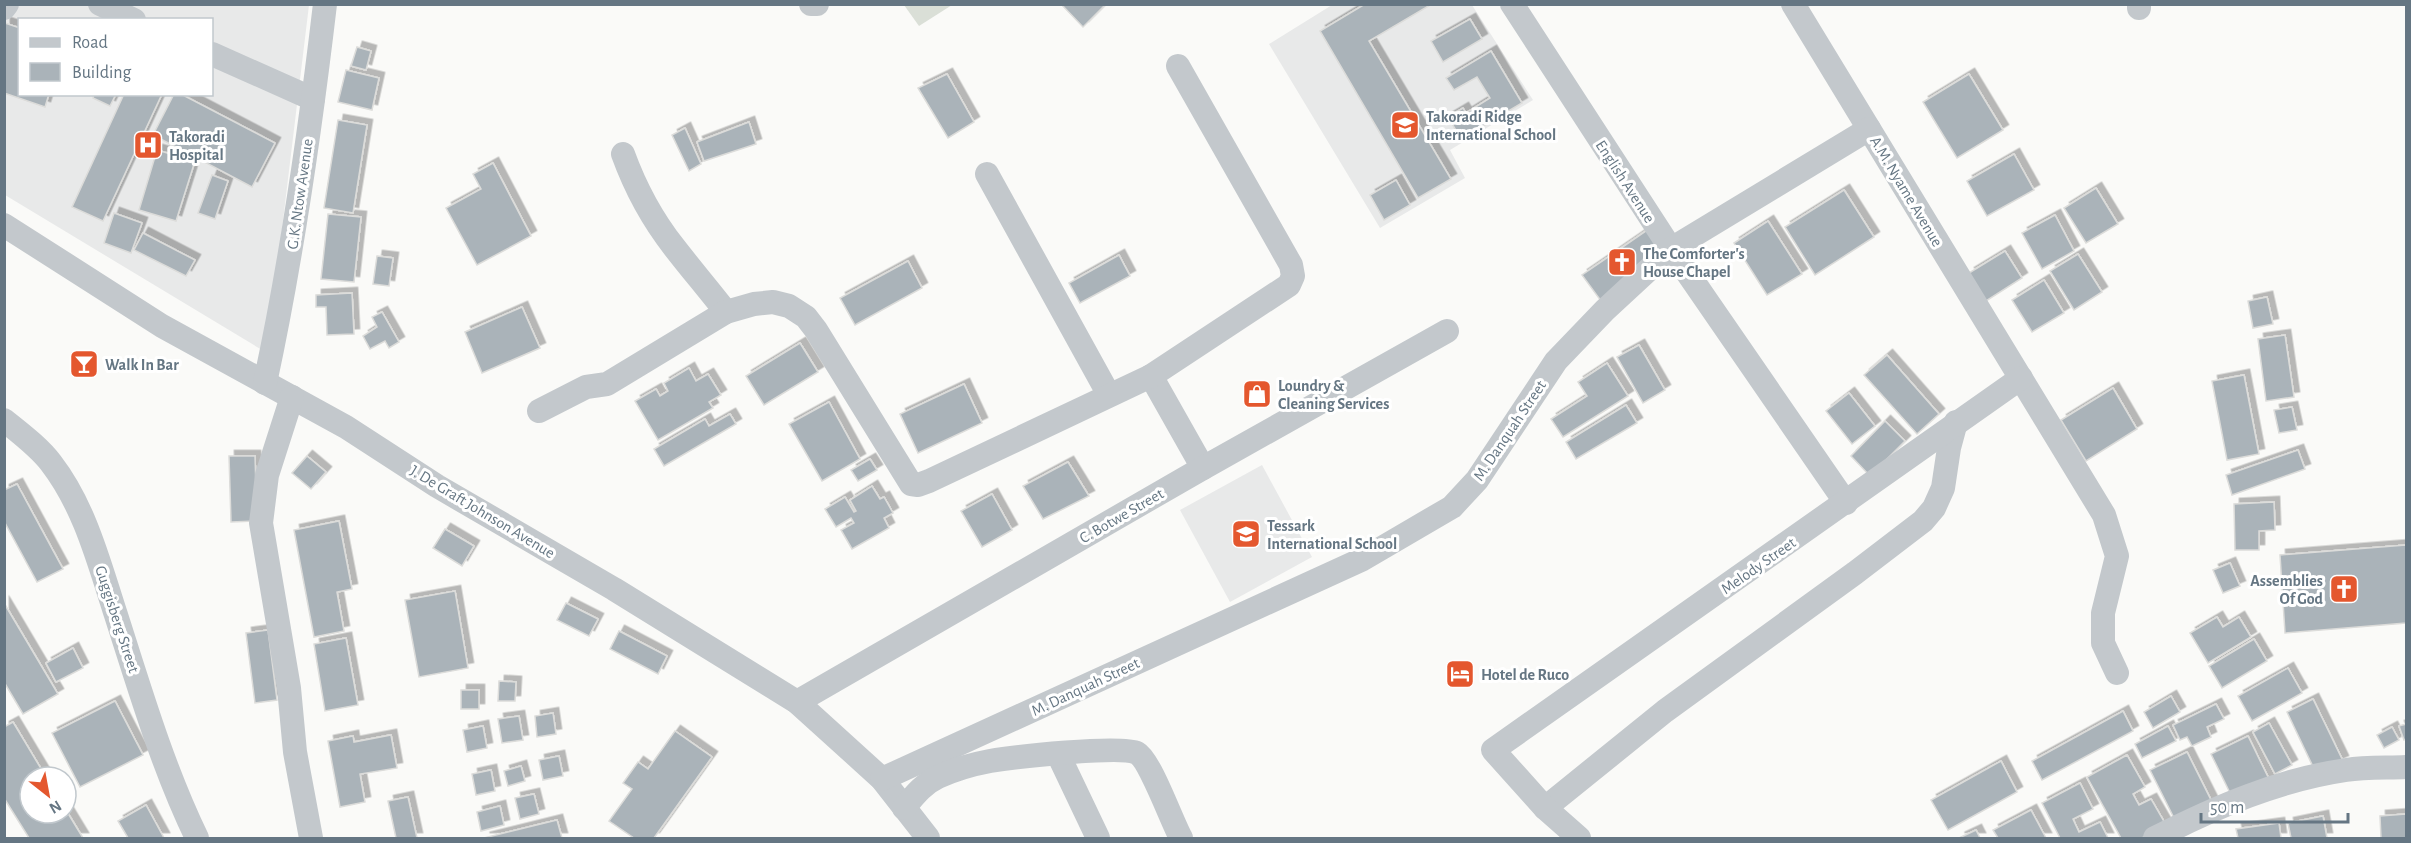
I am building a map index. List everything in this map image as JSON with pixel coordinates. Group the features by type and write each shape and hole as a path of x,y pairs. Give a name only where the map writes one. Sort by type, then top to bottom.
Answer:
{"street":[{"path":"100,4 130,18"},
{"name":"G.K. Ntow Avenue","path":"265,383 285,292 314,99 325,4"},
{"path":"811,4 817,4"},
{"name":"English Avenue","path":"1512,4 1671,249 1846,503"},
{"name":"A.M. Nyame Avenue","path":"1793,4 2104,515 2117,556 2103,613 2103,643 2117,673"},
{"path":"213,54 314,99"},
{"path":"539,411 585,387 607,384 726,312 754,304 773,302 789,306 806,317 911,484 918,485 1151,376 1289,285 1293,276 1291,265 1178,66"},
{"name":"M. Danquah Street","path":"882,779 1363,559 1452,507 1477,480 1556,361 1605,310 1671,249 1869,129"},
{"path":"623,154 634,185 656,220 674,247 703,280 726,312"},
{"path":"987,174 1109,395"},
{"name":"J. De Graft Johnson Avenue","path":"4,225 162,326 346,427 437,486 614,589 797,702 882,779 928,838"},
{"name":"C. Botwe Street","path":"797,702 1203,468 1448,331"},
{"path":"1151,376 1203,468"},
{"name":"Melody Street","path":"1545,808 1493,750 2021,378"},
{"path":"292,397 267,475 261,523 289,688 295,752 310,838"},
{"name":"Guggisberg Street","path":"4,420 51,463 75,502 98,556 184,812 197,838"},
{"path":"1579,838 1545,808 1674,704 1923,521 1934,508 1944,488 1949,448 1956,422"},
{"path":"904,808 919,789 938,777 988,761 1126,750 1138,754 1148,766 1181,838"},
{"path":"1058,754 1098,838"},
{"path":"2155,838 2229,802 2280,784 2348,770 2406,766"}],"shaded area":[{"name":"Takoradi Hospital","path":"4,5 309,5 267,353 5,195"},
{"path":"904,5 952,5 919,26"},
{"name":"Takoradi Ridge International School","path":"1332,5 1472,5 1533,100 1450,150 1465,178 1380,228 1269,44"},
{"name":"Tessark International School","path":"1262,465 1312,557 1230,602 1180,510"}],"building":[{"path":"1061,4 1106,4 1083,27"},
{"path":"1365,4 1432,4 1369,41 1451,179 1418,198 1320,31"},
{"path":"1470,19 1482,39 1443,62 1431,41"},
{"path":"5,23 18,27 18,96 48,96 45,107 4,93"},
{"path":"357,47 371,51 366,70 351,66"},
{"path":"1491,51 1522,103 1461,139 1448,117 1463,108 1466,113 1490,98 1477,77 1454,90 1446,78"},
{"path":"346,70 379,78 372,110 338,102"},
{"path":"947,74 974,122 948,138 918,88"},
{"path":"1969,74 2003,130 1957,158 1923,102"},
{"path":"94,96 115,96 110,106 93,98"},
{"path":"123,96 161,96 103,221 72,207"},
{"path":"173,96 185,96 275,143 252,187 153,135"},
{"path":"338,120 367,125 353,213 324,208"},
{"path":"749,122 756,144 704,161 697,142"},
{"path":"685,128 701,164 689,171 672,135"},
{"path":"157,150 195,161 176,221 139,210"},
{"path":"2014,154 2034,190 1987,216 1967,181"},
{"path":"493,163 531,236 477,265 446,208 481,189 473,174"},
{"path":"212,175 228,181 215,219 198,213"},
{"path":"1396,180 1410,205 1384,220 1370,195"},
{"path":"2096,188 2118,224 2086,243 2064,208"},
{"path":"1844,190 1874,237 1815,275 1785,227"},
{"path":"114,213 142,223 131,253 104,243"},
{"path":"328,214 361,217 354,282 321,279"},
{"path":"2055,215 2074,251 2042,269 2022,233"},
{"path":"1768,221 1802,274 1767,295 1734,243"},
{"name":"The Comforter's House Chapel","path":"1649,229 1657,250 1601,301 1582,275"},
{"path":"143,233 195,260 186,276 134,250"},
{"path":"2005,251 2022,278 1986,301 1969,273"},
{"path":"2078,254 2102,292 2074,310 2050,271"},
{"path":"1119,255 1130,276 1080,303 1069,283"},
{"path":"377,256 393,258 389,286 373,284"},
{"path":"908,261 922,288 855,325 840,298"},
{"path":"2044,280 2064,313 2032,332 2012,300"},
{"path":"352,293 354,334 327,335 326,307 316,307 316,295"},
{"path":"2267,297 2273,324 2253,328 2248,301"},
{"path":"522,307 540,348 482,373 465,332"},
{"path":"382,312 399,342 389,348 385,341 370,349 363,336 377,327 372,317"},
{"path":"2285,335 2294,397 2266,401 2258,339"},
{"path":"800,343 818,372 764,405 746,376"},
{"path":"1639,345 1665,390 1643,403 1617,357"},
{"path":"1887,355 1939,414 1917,434 1864,375"},
{"path":"1607,363 1628,396 1563,437 1551,419 1587,396 1578,382"},
{"path":"689,368 696,381 708,374 721,395 709,402 713,408 658,440 635,401 656,389 660,396 668,391 664,383"},
{"path":"2244,375 2259,454 2227,460 2212,381"},
{"path":"964,384 982,423 918,453 900,414"},
{"path":"2113,388 2137,429 2086,461 2061,420"},
{"path":"1849,393 1875,426 1852,444 1826,411"},
{"path":"829,402 860,459 822,481 789,424"},
{"path":"1626,405 1637,423 1576,459 1566,442"},
{"path":"2292,407 2297,430 2279,433 2274,410"},
{"path":"730,414 736,424 664,466 654,449 705,419 709,426"},
{"path":"1885,421 1905,441 1870,476 1851,456"},
{"path":"2298,450 2305,469 2232,495 2226,475"},
{"path":"229,456 255,456 257,521 231,522"},
{"path":"307,456 326,472 311,489 292,473"},
{"path":"870,459 877,470 858,481 851,470"},
{"path":"1068,462 1089,496 1043,519 1023,486"},
{"path":"17,484 63,569 37,582 4,521 4,490"},
{"path":"872,486 880,499 884,497 893,513 884,518 889,528 852,549 841,530 854,523 851,518 836,527 825,509 845,497 854,512 856,511 850,500"},
{"path":"992,494 1012,530 982,547 961,511"},
{"path":"2274,502 2275,530 2259,531 2259,550 2235,550 2234,504"},
{"path":"339,521 352,589 337,592 344,631 314,637 294,530"},
{"path":"445,529 474,546 462,566 433,548"},
{"name":"Assemblies Of God","path":"2406,545 2406,623 2285,633 2280,555"},
{"path":"2230,563 2240,586 2223,593 2213,570"},
{"path":"455,591 468,668 419,677 405,600"},
{"path":"4,603 58,694 23,714 4,682"},
{"path":"566,603 598,619 589,636 557,620"},
{"path":"2217,617 2223,627 2239,617 2251,637 2208,663 2190,633"},
{"path":"268,630 277,700 255,703 246,633"},
{"path":"619,631 667,656 658,674 610,649"},
{"path":"346,638 358,705 325,711 314,644"},
{"path":"2254,639 2267,661 2222,688 2209,666"},
{"path":"73,648 83,668 56,682 46,663"},
{"path":"2288,668 2302,693 2252,721 2238,696"},
{"path":"499,681 516,682 515,701 498,701"},
{"path":"461,690 479,690 479,709 461,709"},
{"path":"2171,696 2180,712 2153,728 2144,712"},
{"path":"2313,699 2343,761 2316,773 2287,712"},
{"path":"115,701 143,755 80,787 78,765 69,765 52,733"},
{"path":"2216,704 2224,719 2207,727 2211,737 2192,746 2187,737 2180,740 2173,725"},
{"path":"2123,711 2133,731 2042,780 2032,761"},
{"path":"553,713 556,734 537,737 535,716"},
{"path":"519,716 523,740 502,743 498,719"},
{"path":"13,722 39,765 18,765 18,820 4,798 4,727"},
{"path":"2269,723 2292,765 2275,774 2253,732"},
{"path":"2406,724 2406,739 2404,740 2399,726"},
{"path":"483,726 487,748 467,752 463,730"},
{"path":"2168,726 2176,741 2142,758 2135,744"},
{"path":"2392,727 2399,740 2384,748 2377,735"},
{"path":"675,731 712,757 654,838 634,838 609,821 632,789 623,783 638,762 648,769"},
{"path":"391,735 397,768 360,774 365,802 340,807 328,741 353,736 354,742"},
{"path":"2248,736 2270,781 2233,799 2211,754"},
{"path":"2187,752 2212,802 2175,820 2150,770"},
{"path":"2127,755 2145,787 2133,794 2139,805 2151,799 2166,825 2142,838 2121,838 2087,777"},
{"path":"559,756 563,776 543,780 539,760"},
{"path":"2001,761 2017,792 1948,830 1931,800"},
{"path":"521,766 525,781 508,786 504,771"},
{"path":"491,770 495,791 476,795 472,774"},
{"path":"2080,783 2093,809 2073,819 2079,832 2100,822 2108,838 2060,838 2042,803"},
{"path":"534,794 539,814 520,819 515,798"},
{"path":"408,797 417,838 396,838 388,801"},
{"path":"146,805 164,838 128,838 118,821"},
{"path":"500,806 504,825 481,831 477,812"},
{"path":"2031,810 2046,838 1998,838 1993,830"},
{"path":"2406,814 2406,838 2381,838 2380,816"},
{"path":"2323,816 2327,838 2291,838 2288,823"},
{"path":"557,820 562,838 484,838"},
{"path":"2279,823 2281,838 2238,838 2236,829"},
{"path":"21,825 75,825 83,838 29,838"},
{"path":"1976,830 1980,838 1959,838"}],"place":[{"name":"Takoradi Ridge International School","path":"1405,125"},
{"name":"Takoradi Hospital","path":"148,145"},
{"name":"The Comforter's House Chapel","path":"1622,262"},
{"name":"Walk In Bar","path":"84,364"},
{"name":"Loundry & Cleaning Services","path":"1257,394"},
{"name":"Tessark International School","path":"1246,534"},
{"name":"Assemblies Of God","path":"2344,589"},
{"name":"Hotel de Ruco","path":"1460,674"}]}
